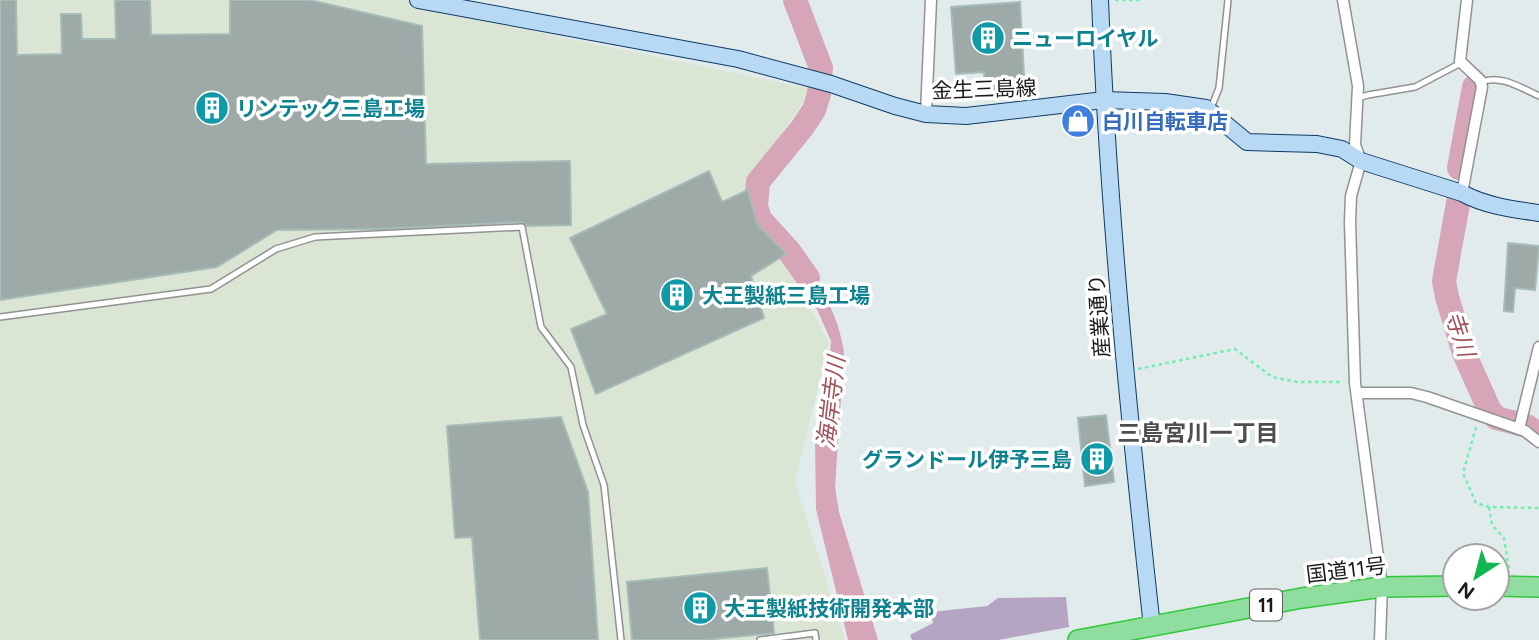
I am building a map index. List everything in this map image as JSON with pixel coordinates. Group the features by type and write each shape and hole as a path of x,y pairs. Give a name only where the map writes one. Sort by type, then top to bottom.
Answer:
{"highway":[{"name":"国道11号","path":"1078,640 1143,632 1302,598 1382,587 1441,586"},
{"path":"1511,586 1539,587"}],"main road":[{"name":"金生三島線","path":"418,0 738,59 811,78 926,114 966,116 1104,100 1165,102 1209,110 1247,142 1317,144 1342,149 1361,161 1505,209 1539,212"},
{"name":"産業通り","path":"1100,0 1104,100 1143,632"}],"street":[{"path":"926,114 930,0"},
{"path":"1343,0 1358,86 1355,145 1361,161 1351,196 1350,222 1356,388 1382,587 1380,640"},
{"path":"1462,193 1482,87 1481,82 1461,63 1467,0"},
{"path":"1519,429 1539,347"},
{"path":"1356,388 1411,393 1525,431 1539,442"}],"lane":[{"path":"1209,110 1219,88 1228,0"},
{"path":"1358,99 1415,87 1461,63"},
{"path":"1481,82 1492,79 1511,82 1539,96"},
{"path":"0,317 211,289 276,249 315,237 522,227 541,327 571,367 583,425 604,485 621,640"},
{"path":"760,640 816,633 816,640"}],"path":[{"path":"1112,0 1140,0"},
{"path":"1124,372 1235,349 1272,377 1356,388"},
{"path":"1479,416 1463,473 1476,503 1489,507 1539,508"},
{"path":"1489,507 1492,525 1504,538 1504,542"}],"shaded area":[{"path":"0,0 450,0 450,14 812,89 747,185 829,343 795,482 845,640 0,640"},
{"path":"1066,597 1069,627 998,640 912,640 910,635 933,623 931,612 987,606 998,598"}],"water":[{"path":"792,250 825,297 841,337 844,352 835,487 839,512 878,640 848,640 816,509 815,440 831,341 807,287 783,259"}],"building":[{"name":"リンテック三島工場","path":"0,0 16,0 17,55 62,54 61,14 81,14 82,39 116,39 115,0 150,0 151,35 230,34 230,0 310,0 422,26 426,164 570,161 571,225 527,226 522,222 382,229 277,230 217,267 0,300"},
{"name":"ニューロイヤル","path":"1020,2 1025,94 985,94 984,72 956,74 951,7"},
{"name":"白川自転車店","path":"1092,112 1093,128 1064,130 1063,115"},
{"name":"大王製紙三島工場","path":"709,171 722,202 748,190 757,224 786,254 751,276 764,318 596,394 571,329 607,314 570,238"},
{"path":"1508,243 1539,246 1535,290 1515,288 1513,312 1504,311"},
{"name":"グランドール伊予三島","path":"1106,415 1114,482 1085,486 1078,418"},
{"path":"561,417 588,492 598,640 480,640 472,537 455,538 447,426"},
{"name":"大王製紙技術開発本部","path":"767,568 774,633 704,640 632,640 627,582"}],"waterway":[{"name":"海岸寺川","path":"795,0 821,68 819,94 814,110 802,128 758,182 756,206 760,219 789,251 808,278"},
{"name":"寺川","path":"1459,168 1474,87"},
{"name":"寺川","path":"1459,198 1444,281 1464,353 1489,409 1496,418 1527,426 1539,435"}],"place":[{"name":"ニューロイヤル","path":"988,38"},
{"name":"リンテック三島工場","path":"212,108"},
{"name":"白川自転車店","path":"1078,121"},
{"name":"大王製紙三島工場","path":"677,295"},
{"name":"グランドール伊予三島","path":"1097,459"},
{"name":"大王製紙技術開発本部","path":"700,608"}],"district":[{"name":"三島宮川一丁目","path":"1198,433"}]}
